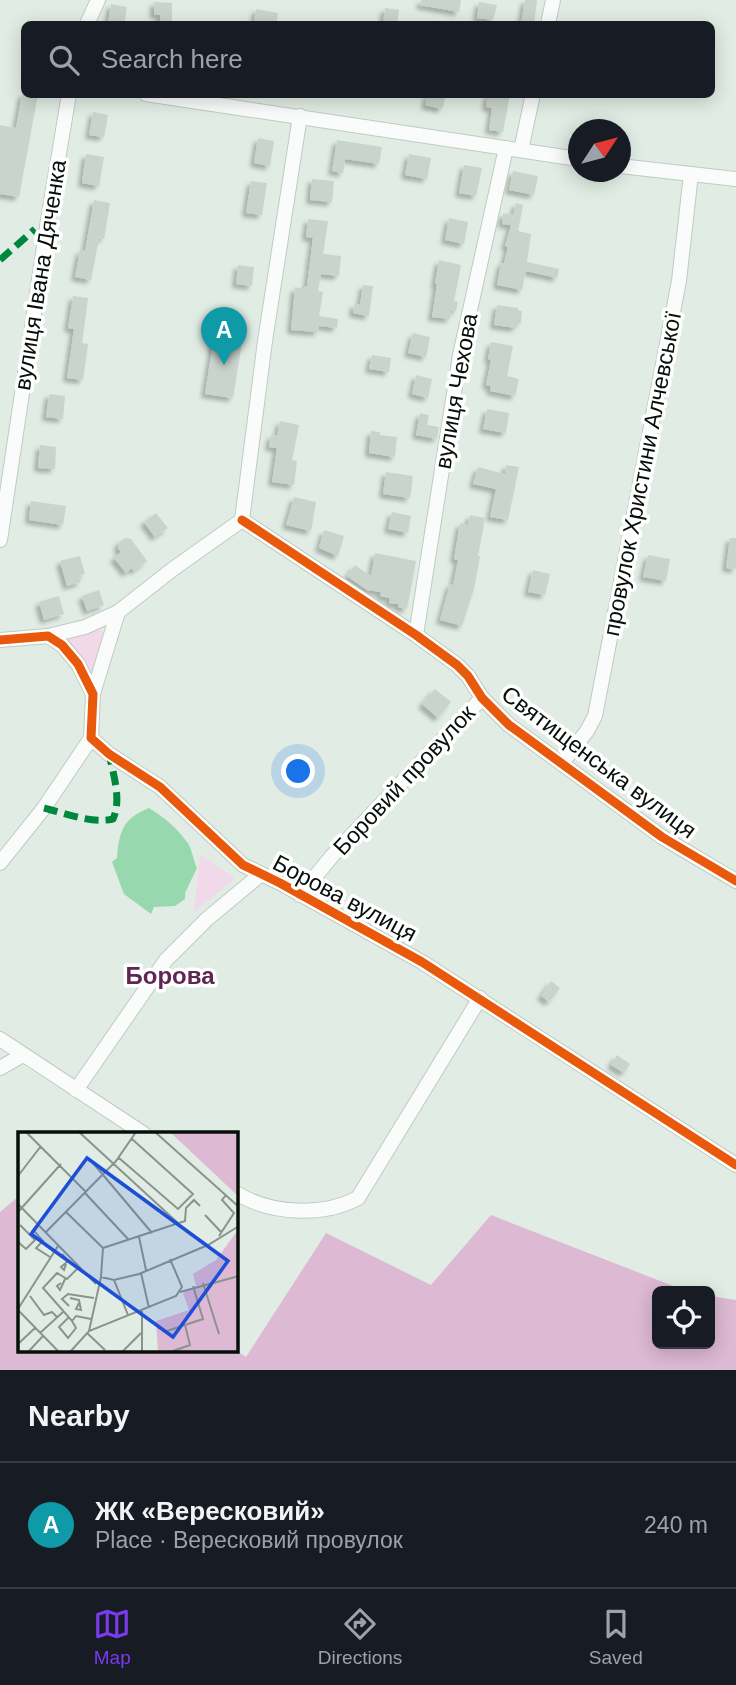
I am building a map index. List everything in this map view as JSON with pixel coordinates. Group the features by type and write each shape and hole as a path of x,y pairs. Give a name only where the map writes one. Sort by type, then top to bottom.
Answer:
{"street":[{"path":"88,21 98,0"},
{"path":"549,21 553,0"},
{"name":"вулиця Івана Дяченка","path":"0,540 68,98"},
{"path":"174,98 568,157"},
{"name":"вулиця Чехова","path":"416,635 460,355 513,149 532,98"},
{"path":"0,640 48,636 85,627 118,612 242,520 265,341 300,116"},
{"path":"631,167 736,179"},
{"name":"провулок Христини Алчевської","path":"562,763 595,716 679,281 691,174"},
{"name":"Святищенська вулиця","path":"242,520 416,635 457,665 482,698 509,725 662,837 736,881"},
{"path":"0,863 44,808 91,738 93,694 118,612"},
{"path":"48,636 62,645 78,664 93,694"},
{"name":"Боровий провулок","path":"300,895 332,856 482,698"},
{"name":"Борова вулиця","path":"91,738 109,754 160,787 243,865 422,962 736,1165"},
{"path":"76,1090 166,960 206,919 260,875"},
{"path":"238,1194 275,1207 322,1211 343,1206 358,1198 480,998"},
{"path":"0,1039 141,1132"},
{"path":"0,1068 23,1055"}],"shaded area":[{"path":"97,629 107,634 95,679 64,639"},
{"path":"149,808 183,836 197,868 185,893 185,899 175,906 154,907 151,914 124,894 112,862 117,858 121,833 128,821"},
{"path":"200,854 235,879 194,912"},
{"path":"18,1197 18,1352 238,1351 246,1357 326,1233 431,1285 491,1215 673,1286 652,1286 652,1349 715,1349 715,1297 736,1300 736,1370 0,1370 0,1212"}],"building":[{"path":"421,0 461,0 459,12 420,5"},
{"path":"525,0 537,0 534,21 522,21"},
{"path":"154,2 172,3 172,21 160,21 160,15 154,15"},
{"path":"479,2 497,5 493,20 477,18"},
{"path":"111,4 127,7 125,21 108,21"},
{"path":"385,8 399,10 397,21 383,21"},
{"path":"256,9 278,13 277,21 254,21"},
{"path":"21,98 37,98 19,197 0,194 0,125 16,128"},
{"path":"427,98 445,98 442,109 425,105"},
{"path":"487,98 509,98 503,132 489,130 492,108 486,107"},
{"path":"93,112 108,115 104,137 89,135"},
{"path":"258,138 274,141 270,166 254,163"},
{"path":"337,140 382,147 379,164 345,159 343,173 332,171"},
{"path":"86,154 104,157 99,186 82,183"},
{"path":"409,154 431,158 427,179 405,175"},
{"path":"464,165 482,168 476,196 459,193"},
{"path":"513,171 538,176 534,195 509,190"},
{"path":"312,179 334,181 332,202 310,200"},
{"path":"251,181 267,183 262,215 246,213"},
{"path":"94,200 110,203 104,239 99,238 91,280 75,277 80,250 85,251"},
{"path":"516,203 523,205 518,231 531,234 527,262 559,269 557,278 526,271 522,290 497,285 511,225 502,224 503,213 513,215"},
{"path":"449,218 468,222 464,244 445,240"},
{"path":"308,219 328,221 323,254 341,256 339,276 321,274 318,291 323,292 319,316 338,319 337,328 319,326 318,332 291,330 295,287 304,289 304,286 307,286 313,238 306,237"},
{"path":"439,260 461,265 454,301 458,302 456,311 451,310 450,319 432,317"},
{"path":"238,265 254,267 252,286 236,284"},
{"path":"363,285 373,286 369,316 353,313 354,304 360,305"},
{"path":"73,296 88,298 82,343 88,344 83,380 67,378 74,329 68,328"},
{"path":"497,305 522,311 521,323 517,323 516,328 494,325"},
{"path":"215,331 243,336 233,398 205,394"},
{"path":"413,333 430,337 426,357 408,353"},
{"path":"491,342 513,346 507,376 519,379 515,396 490,391 491,386 486,385"},
{"path":"372,355 391,358 389,372 369,369"},
{"path":"416,375 432,379 428,398 412,394"},
{"path":"49,394 65,396 63,419 46,417"},
{"path":"487,409 509,413 506,433 483,429"},
{"path":"420,413 429,415 427,425 439,427 437,439 416,435"},
{"path":"280,421 299,425 292,460 297,461 294,485 272,482 277,448 269,447 271,435 277,436"},
{"path":"371,431 397,437 395,457 369,453"},
{"path":"40,445 56,447 55,469 38,468"},
{"path":"506,465 519,467 508,520 490,517 496,489 473,484 478,467 505,474"},
{"path":"386,472 413,476 410,498 383,494"},
{"path":"294,497 316,502 311,531 286,525"},
{"path":"31,501 66,506 63,525 29,520"},
{"path":"392,512 411,516 408,533 388,529"},
{"path":"156,513 168,528 155,537 144,522"},
{"path":"470,515 485,518 474,589 462,626 440,620 450,584 453,585 458,560 454,559 460,523 468,525"},
{"path":"324,530 344,536 338,556 319,548"},
{"path":"126,538 131,539 147,561 134,571 132,568 126,573 114,558 121,552 118,548 119,542"},
{"path":"730,538 736,538 736,569 726,568"},
{"path":"375,553 416,561 407,609 389,603 390,598 380,596 381,592 367,590 347,576 355,565 371,576"},
{"path":"648,555 670,559 666,581 643,577"},
{"path":"80,556 85,574 79,576 81,582 67,586 60,561"},
{"path":"533,570 550,574 545,595 528,592"},
{"path":"99,590 104,605 87,611 82,596"},
{"path":"59,596 64,614 44,620 39,602"},
{"path":"435,689 451,702 438,718 422,704"},
{"path":"551,981 560,988 549,1002 541,996"},
{"path":"617,1055 630,1064 624,1073 611,1065"}],"marked path":[{"path":"0,260 35,229"},
{"path":"44,808 87,819 113,819 117,795 109,754"}],"cycle path":[{"path":"242,520 416,635 457,665 468,676 482,698 509,725 662,837 736,881"},
{"path":"0,640 48,636 62,645 78,664 93,694 91,738 109,754 160,787 243,865 422,962 736,1165"}],"place":[{"name":"ЖК «Вересковий»","path":"224,365"}],"district":[{"name":"Борова","path":"170,975"}]}
